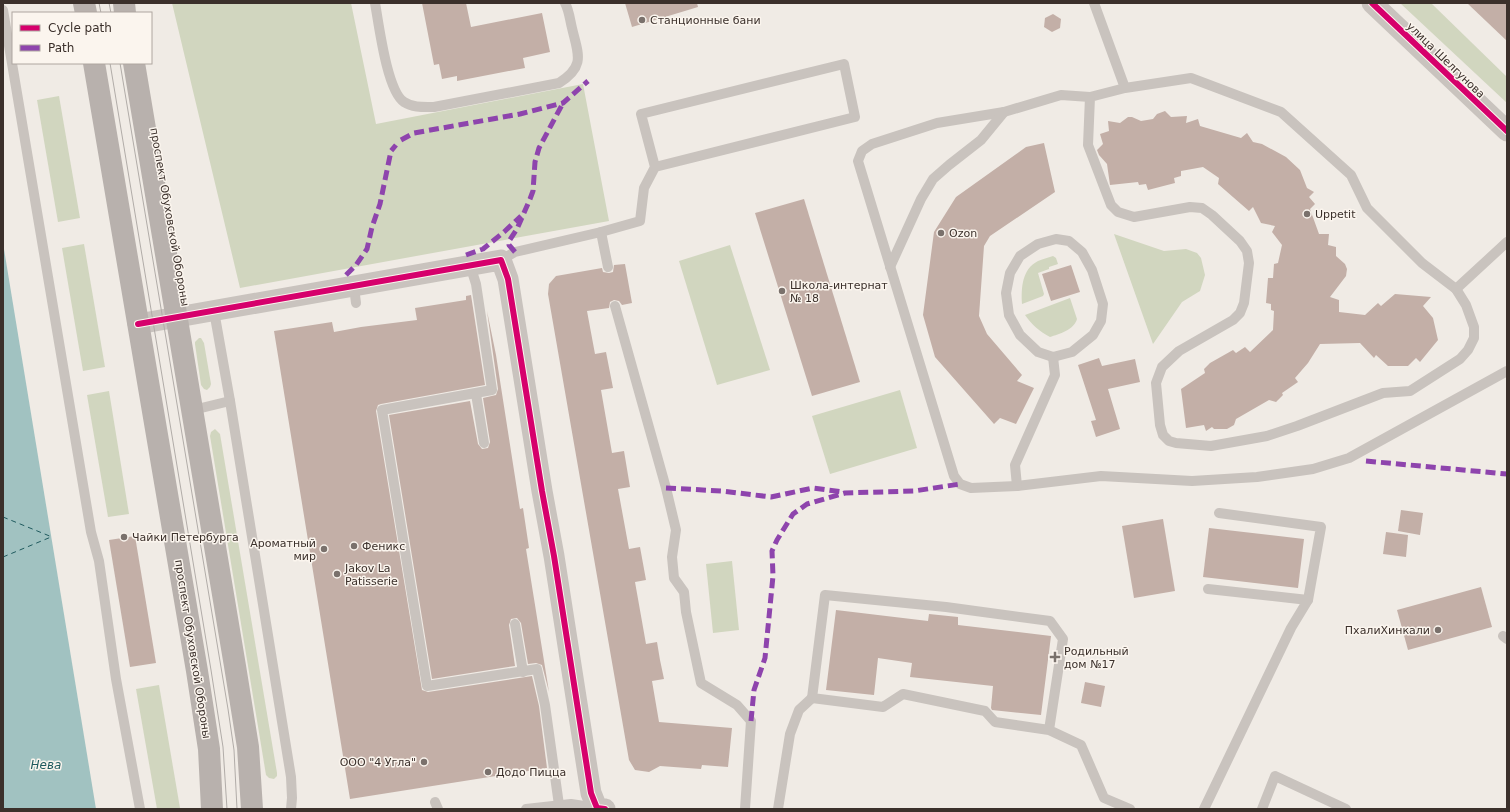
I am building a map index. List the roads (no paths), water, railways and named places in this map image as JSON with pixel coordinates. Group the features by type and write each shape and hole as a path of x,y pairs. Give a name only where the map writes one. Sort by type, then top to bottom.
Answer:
{"main road":[{"name":"проспект Обуховской Обороны","path":"94,64 208,742 212,809"},
{"name":"проспект Обуховской Обороны","path":"134,64 247,740 252,809"}],"street":[{"name":"улица Шелгунова","path":"1372,3 1507,131"},
{"path":"138,324 214,311 355,295 470,265 501,260 508,279 554,556 590,793 601,808"}],"lane":[{"path":"375,3 390,80 395,92 404,102 417,107 434,107 559,83 569,76 575,68 579,56 565,3"},
{"path":"1094,3 1125,88"},
{"path":"3,10 12,63"},
{"path":"12,64 91,532 99,561 116,679 140,809"},
{"path":"501,260 514,252 601,232 640,221 644,188 655,167 641,114 844,64 855,116 655,167"},
{"path":"1090,97 1088,146 1107,197 1111,205 1118,212 1134,217 1190,207 1202,208 1212,215 1240,241 1247,251 1249,263 1244,303 1240,313 1233,320 1179,351 1162,366 1156,383 1162,435 1169,441 1211,446 1267,436 1383,393 1410,391 1460,359 1468,350 1474,338 1474,327 1466,305 1456,289 1422,263 1367,208 1351,175 1281,112 1191,78 1125,88 1090,97 1061,95 1004,112 937,123 872,144 862,150 858,161 954,476 960,484 971,488 1017,486 1101,476 1192,481 1257,477 1313,469 1349,458 1507,371"},
{"path":"890,267 920,199 934,179 980,140 1004,112"},
{"path":"601,232 608,266"},
{"path":"1056,238 1068,241 1082,252 1092,270 1103,304 1101,321 1093,335 1072,352 1053,357 1038,352 1020,335 1009,315 1006,293 1010,273 1020,256 1038,244 1056,238"},
{"path":"1456,289 1507,242"},
{"path":"470,265 476,284 492,390 382,410 417,632 427,686 537,669 545,705 559,805"},
{"path":"616,306 673,516 676,530 672,557 674,578 684,592 686,612 701,683 737,705 751,721 745,809"},
{"path":"214,311 291,777 291,809"},
{"path":"1017,486 1015,465 1055,376 1053,357"},
{"path":"476,394 484,443"},
{"path":"193,410 230,401"},
{"path":"1204,809 1291,628 1308,600 1321,527 1219,513"},
{"path":"1208,589 1308,600"},
{"path":"778,809 790,734 799,710 812,698 825,595 946,606 1050,621 1063,639 1050,730"},
{"path":"515,624 523,672"},
{"path":"812,698 883,707 903,694 985,711 995,722 1050,730 1081,745 1104,798 1130,809"},
{"path":"1262,809 1275,776 1346,809"},
{"path":"526,809 571,804 601,808"}],"water":[{"name":"Нева","path":"3,243 96,809 3,809"}],"tram line":[{"path":"99,3 101,12"},
{"path":"109,3 111,12"},
{"path":"110,64 211,670 223,747 227,809"},
{"path":"120,64 228,709 234,750 237,809"}],"place":[{"name":"Станционные бани","path":"642,20"},
{"name":"Uppetit","path":"1307,214"},
{"name":"Ozon","path":"941,233"},
{"name":"Школа-интернат № 18","path":"782,291"},
{"name":"Чайки Петербурга","path":"124,537"},
{"name":"Феникс","path":"354,546"},
{"name":"Ароматный мир","path":"324,549"},
{"name":"Jakov La Patisserie","path":"337,574"},
{"name":"ПхалиХинкали","path":"1438,630"},
{"name":"Родильный дом №17","path":"1055,657"},
{"name":"ООО \"4 Угла\"","path":"424,762"},
{"name":"Додо Пицца","path":"488,772"}]}
